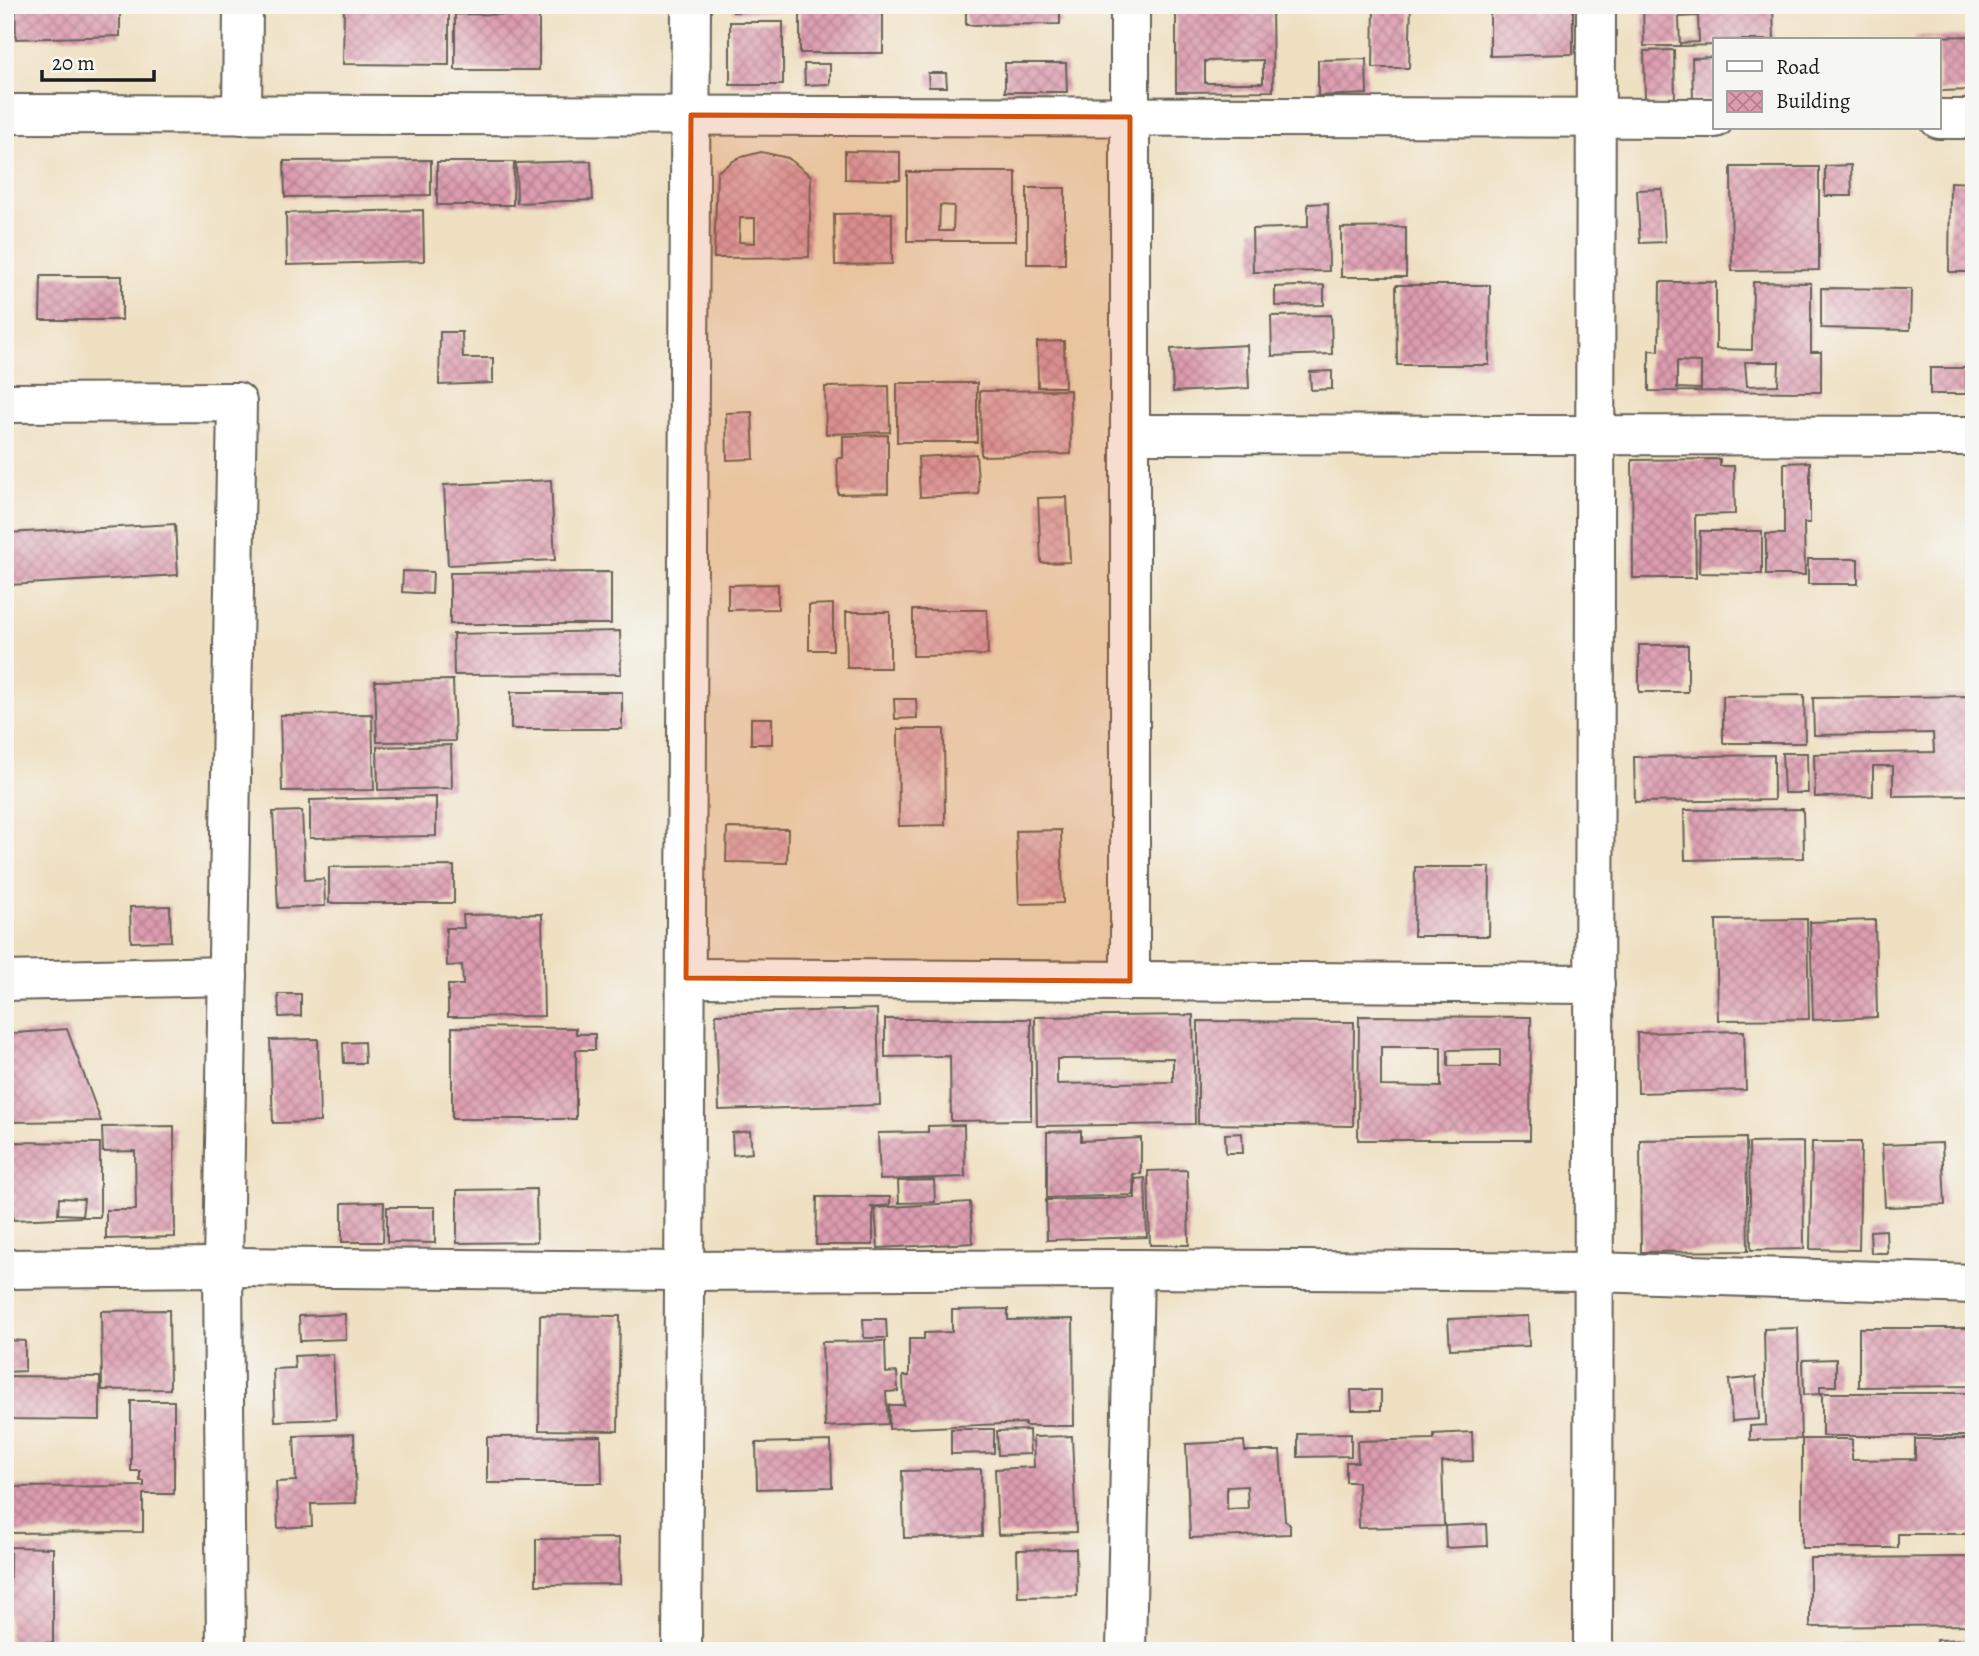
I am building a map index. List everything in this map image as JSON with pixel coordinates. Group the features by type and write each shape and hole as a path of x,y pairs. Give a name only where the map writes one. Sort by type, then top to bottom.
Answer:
{"street":[{"path":"242,114 243,5"},
{"path":"682,1651 691,5"},
{"path":"1130,5 1130,981"},
{"path":"1593,1651 1596,5"},
{"path":"5,114 1713,118"},
{"path":"1940,119 1974,119"},
{"path":"5,403 237,402 223,1267 226,1651"},
{"path":"1131,435 1974,436"},
{"path":"5,981 228,976"},
{"path":"686,978 1595,984"},
{"path":"5,1269 223,1267 684,1271 1134,1269 1594,1272 1974,1284"},
{"path":"1126,1651 1134,1269"}],"highlighted area":[{"path":"691,115 1130,117 1130,981 686,978"}],"building":[{"path":"15,5 120,5 120,36 16,39"},
{"path":"344,5 449,5 449,65 343,64"},
{"path":"733,5 784,5 784,11 733,12"},
{"path":"800,5 883,5 883,53 800,53"},
{"path":"966,5 1060,5 1060,24 966,25"},
{"path":"1204,5 1272,5 1273,91 1176,92 1176,11 1204,11","holes":["1263,60 1263,83 1205,83 1205,61"]},
{"path":"1374,5 1411,5 1409,68 1373,68"},
{"path":"1490,5 1573,5 1573,54 1490,56"},
{"path":"1643,5 1773,5 1774,38 1713,38 1713,45 1680,46 1644,46","holes":["1698,16 1699,42 1680,43 1680,46 1679,17"]},
{"path":"455,14 539,15 539,70 455,70"},
{"path":"730,22 783,22 783,85 730,85"},
{"path":"1974,36 1974,90 1940,91 1940,38 1915,37"},
{"path":"1674,50 1675,101 1645,101 1644,51"},
{"path":"1713,57 1713,99 1693,100 1692,58"},
{"path":"1366,59 1367,94 1318,96 1318,60"},
{"path":"1005,63 1066,63 1067,92 1005,92"},
{"path":"804,64 830,64 830,84 805,85"},
{"path":"928,73 946,73 947,87 929,87"},
{"path":"845,151 900,152 900,180 845,179"},
{"path":"761,152 788,158 811,176 809,257 714,258 717,172 738,158","holes":["740,218 755,218 755,243 739,242"]},
{"path":"431,160 431,195 285,197 284,161"},
{"path":"591,161 593,200 517,203 516,163"},
{"path":"437,162 514,162 513,205 437,205"},
{"path":"1851,165 1852,196 1825,196 1825,166"},
{"path":"1731,167 1819,167 1819,270 1732,271"},
{"path":"907,172 1016,172 1016,241 907,241","holes":["940,205 954,206 953,231 939,231"]},
{"path":"1950,182 1974,183 1974,272 1949,272"},
{"path":"1027,188 1065,188 1065,264 1027,264"},
{"path":"1662,189 1665,242 1640,243 1637,190"},
{"path":"1328,203 1329,271 1253,272 1252,229 1308,227 1308,204"},
{"path":"423,210 424,261 287,265 286,213"},
{"path":"892,213 892,264 835,265 834,214"},
{"path":"1406,227 1406,277 1341,277 1341,228"},
{"path":"41,276 122,276 122,320 40,320"},
{"path":"1660,282 1716,282 1716,349 1752,350 1753,282 1811,283 1811,352 1821,352 1821,392 1649,391 1649,350 1659,351","holes":["1677,361 1701,362 1701,389 1677,388","1745,362 1779,362 1778,385 1747,386"]},
{"path":"1324,285 1324,305 1275,306 1275,287"},
{"path":"1396,285 1490,285 1489,365 1397,365"},
{"path":"1821,288 1911,289 1910,330 1821,328"},
{"path":"1331,315 1332,354 1272,356 1271,316"},
{"path":"440,332 462,332 463,358 493,358 493,383 439,385"},
{"path":"1064,341 1065,387 1038,387 1037,342"},
{"path":"1247,345 1249,388 1173,392 1171,349"},
{"path":"1930,368 1966,368 1966,394 1930,394"},
{"path":"1332,371 1332,389 1311,390 1310,372"},
{"path":"897,383 977,383 977,442 897,442"},
{"path":"889,386 890,432 826,434 825,387"},
{"path":"1070,390 1071,454 981,456 980,391"},
{"path":"752,412 754,459 727,460 726,413"},
{"path":"888,435 888,493 838,494 837,458 843,458 843,436"},
{"path":"976,454 979,494 920,497 918,457"},
{"path":"1720,459 1720,466 1734,466 1735,514 1695,515 1696,578 1633,578 1632,460"},
{"path":"1810,462 1810,523 1804,523 1805,575 1766,575 1766,534 1784,534 1784,463"},
{"path":"551,480 555,560 448,565 444,485"},
{"path":"1067,497 1070,562 1041,563 1038,498"},
{"path":"175,524 178,575 10,585 7,533"},
{"path":"1700,531 1762,531 1762,574 1699,573"},
{"path":"1808,559 1858,559 1858,584 1808,584"},
{"path":"403,571 433,572 432,594 402,592"},
{"path":"611,572 611,624 450,624 450,573"},
{"path":"778,584 778,609 728,610 728,585"},
{"path":"833,604 833,650 809,650 809,605"},
{"path":"913,610 987,610 988,655 913,656"},
{"path":"846,612 890,612 890,668 847,668"},
{"path":"620,631 621,674 454,675 453,634"},
{"path":"1639,645 1688,645 1688,692 1639,692"},
{"path":"453,680 455,741 377,742 375,681"},
{"path":"511,692 622,692 622,729 511,729"},
{"path":"1804,695 1805,743 1723,743 1723,696"},
{"path":"1974,696 1974,795 1893,796 1893,766 1873,766 1873,796 1815,797 1814,754 1934,752 1933,733 1814,735 1813,698"},
{"path":"894,699 916,699 917,718 895,719"},
{"path":"372,714 374,790 282,791 280,715"},
{"path":"751,718 772,718 772,744 751,744"},
{"path":"898,729 944,729 945,825 899,826"},
{"path":"451,745 452,788 378,790 377,747"},
{"path":"1782,753 1807,753 1808,793 1784,793"},
{"path":"1774,755 1774,800 1635,802 1634,757"},
{"path":"436,797 436,836 310,838 310,800"},
{"path":"1803,809 1804,858 1685,860 1684,810"},
{"path":"302,811 305,880 324,879 325,906 278,908 273,812"},
{"path":"727,828 788,829 787,863 726,862"},
{"path":"1061,830 1063,903 1019,904 1016,831"},
{"path":"454,866 454,903 329,903 329,867"},
{"path":"1415,867 1490,867 1489,936 1414,936"},
{"path":"170,906 171,941 131,942 130,907"},
{"path":"542,914 544,1016 448,1017 448,985 463,985 462,965 447,966 446,928 464,928 463,915"},
{"path":"1807,919 1809,1019 1718,1020 1716,920"},
{"path":"1875,920 1877,1017 1813,1020 1810,922"},
{"path":"278,994 301,994 301,1016 279,1017"},
{"path":"877,1009 880,1105 719,1110 716,1014"},
{"path":"1193,1015 1195,1124 1037,1126 1035,1017","holes":["1173,1058 1173,1082 1057,1084 1057,1059"]},
{"path":"1359,1016 1531,1017 1530,1140 1358,1140","holes":["1381,1047 1441,1047 1441,1087 1381,1086","1500,1049 1500,1066 1448,1066 1448,1050"]},
{"path":"885,1019 1031,1019 1031,1120 951,1121 950,1056 885,1057"},
{"path":"1198,1021 1354,1022 1353,1126 1198,1124"},
{"path":"452,1027 576,1028 576,1034 595,1034 595,1050 576,1050 576,1119 452,1119"},
{"path":"67,1029 101,1121 5,1122 5,1034"},
{"path":"1744,1031 1746,1090 1638,1093 1637,1033"},
{"path":"318,1039 320,1122 273,1123 270,1040"},
{"path":"364,1042 365,1063 344,1063 343,1043"},
{"path":"964,1125 965,1177 880,1180 878,1133 928,1132 928,1126"},
{"path":"174,1126 175,1237 106,1239 106,1210 136,1210 135,1151 103,1152 102,1127"},
{"path":"750,1131 752,1153 733,1155 732,1133"},
{"path":"1081,1131 1081,1141 1141,1138 1141,1174 1133,1174 1134,1195 1047,1198 1047,1132"},
{"path":"1242,1133 1243,1153 1226,1153 1225,1134"},
{"path":"1746,1138 1748,1251 1641,1252 1640,1140"},
{"path":"11,1142 100,1143 100,1217 82,1217 84,1199 59,1198 58,1214 81,1217 13,1220"},
{"path":"1803,1142 1804,1249 1751,1250 1749,1143"},
{"path":"1812,1142 1861,1142 1859,1250 1810,1249"},
{"path":"1942,1143 1945,1205 1885,1207 1882,1145"},
{"path":"1187,1170 1189,1245 1150,1245 1148,1171"},
{"path":"1145,1178 1147,1237 1047,1240 1046,1200 1135,1198 1135,1179"},
{"path":"934,1180 935,1202 899,1203 898,1181"},
{"path":"536,1189 537,1242 457,1243 457,1190"},
{"path":"817,1197 890,1197 890,1205 870,1207 873,1208 873,1245 816,1245"},
{"path":"384,1202 383,1242 342,1242 342,1203"},
{"path":"970,1202 973,1243 878,1248 875,1208"},
{"path":"387,1207 435,1207 435,1243 387,1242"},
{"path":"5,1218 9,1218 10,1239 5,1239"},
{"path":"1886,1230 1887,1253 1871,1253 1870,1231"},
{"path":"1008,1309 1008,1320 1073,1319 1074,1426 1025,1426 1025,1423 889,1429 889,1405 904,1405 903,1376 909,1376 909,1339 924,1339 924,1333 952,1332 952,1310"},
{"path":"169,1310 170,1389 102,1390 101,1311"},
{"path":"345,1314 346,1339 300,1341 299,1316"},
{"path":"540,1315 620,1316 618,1431 539,1430"},
{"path":"1528,1316 1529,1346 1450,1349 1448,1319"},
{"path":"863,1319 886,1319 887,1338 864,1338"},
{"path":"1798,1328 1801,1439 1750,1440 1750,1426 1766,1425 1764,1329"},
{"path":"1859,1328 1974,1328 1974,1386 1859,1387"},
{"path":"5,1340 25,1341 25,1371 5,1372"},
{"path":"885,1341 886,1373 897,1372 898,1391 886,1392 888,1424 825,1427 822,1342"},
{"path":"333,1354 336,1419 275,1421 273,1369 295,1368 294,1356"},
{"path":"1836,1359 1836,1386 1820,1386 1820,1394 1804,1395 1803,1360"},
{"path":"8,1376 100,1377 100,1420 7,1419"},
{"path":"1756,1377 1759,1419 1732,1421 1729,1380"},
{"path":"1351,1390 1381,1390 1381,1410 1352,1410"},
{"path":"1822,1393 1974,1393 1974,1436 1822,1436"},
{"path":"131,1401 174,1401 174,1494 143,1494 143,1532 5,1533 5,1487 144,1486 144,1481 140,1481 140,1471 131,1471"},
{"path":"951,1429 994,1429 994,1453 951,1454"},
{"path":"1029,1430 1030,1454 998,1455 997,1431"},
{"path":"1472,1432 1473,1461 1442,1462 1444,1526 1359,1528 1358,1482 1346,1482 1346,1462 1358,1462 1357,1441 1434,1439 1434,1434"},
{"path":"1351,1433 1351,1456 1298,1457 1298,1434"},
{"path":"354,1434 356,1503 311,1504 312,1526 278,1528 276,1482 296,1481 294,1436"},
{"path":"601,1436 602,1483 487,1483 487,1437"},
{"path":"1072,1436 1076,1532 998,1535 995,1469 1034,1467 1033,1437"},
{"path":"1802,1439 1852,1439 1852,1460 1915,1459 1915,1439 1974,1439 1974,1548 1970,1548 1970,1534 1898,1534 1898,1548 1802,1548"},
{"path":"831,1441 832,1487 757,1489 756,1443"},
{"path":"1244,1441 1245,1451 1280,1451 1285,1520 1290,1524 1290,1534 1190,1538 1186,1444","holes":["1247,1486 1248,1508 1227,1509 1227,1487"]},
{"path":"981,1469 982,1536 904,1538 902,1471"},
{"path":"1486,1524 1487,1546 1446,1548 1445,1526"},
{"path":"619,1538 620,1584 536,1585 536,1539"},
{"path":"10,1547 53,1548 53,1643 9,1642"},
{"path":"1076,1549 1077,1596 1018,1597 1017,1550"},
{"path":"1973,1557 1973,1625 1810,1627 1810,1558"},
{"path":"1974,1639 1974,1651 1936,1651 1936,1640"},
{"path":"1844,1643 1868,1643 1868,1651 1844,1651"},
{"path":"52,1648 172,1648 172,1651 52,1651"}]}
